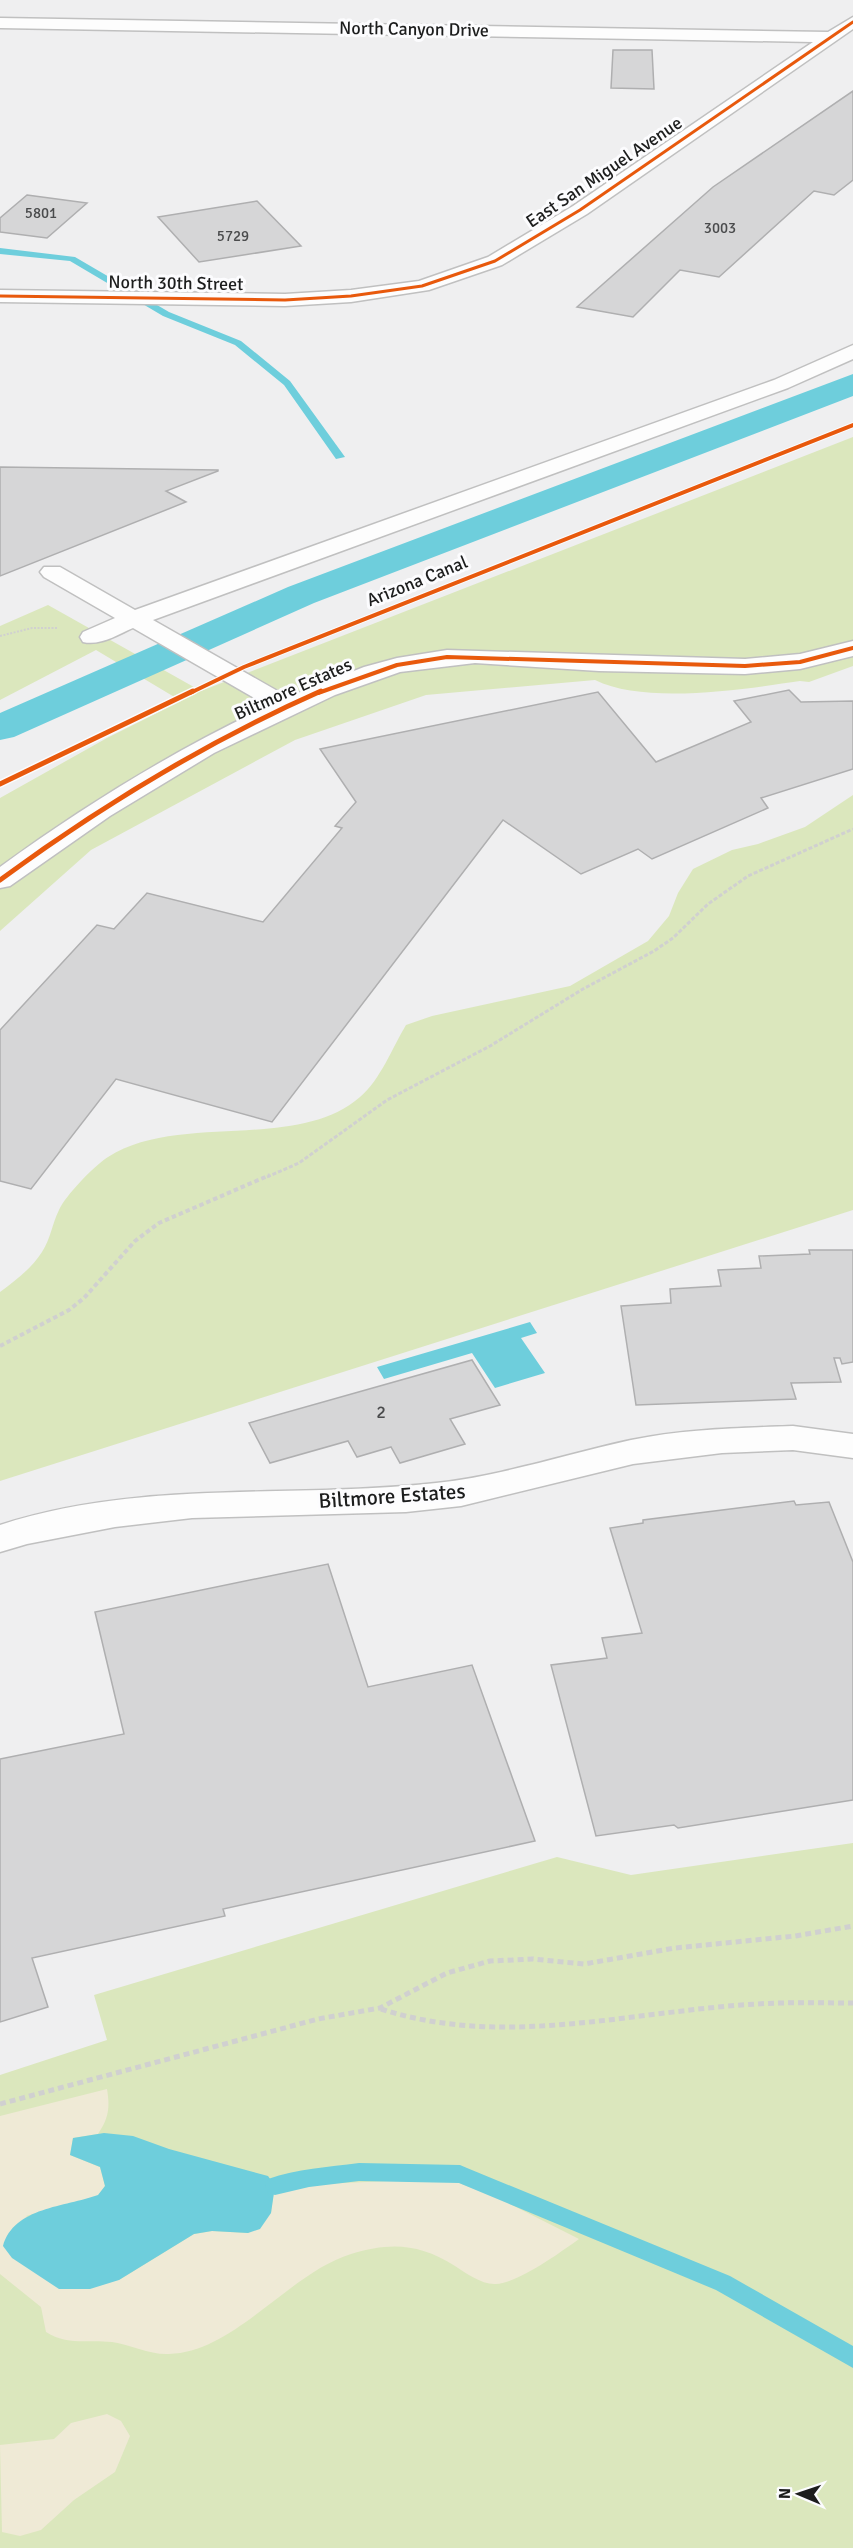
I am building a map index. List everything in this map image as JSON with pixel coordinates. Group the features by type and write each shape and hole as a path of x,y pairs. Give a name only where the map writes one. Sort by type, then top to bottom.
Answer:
{"street":[{"name":"East San Miguel Avenue","path":"351,296 422,286 495,261 580,210 853,22"},
{"name":"North Canyon Drive","path":"0,23 829,37"},
{"name":"North 30th Street","path":"0,296 285,300 351,296"},
{"path":"92,637 139,624 174,602 781,384 853,351"},
{"path":"52,573 286,706"},
{"name":"Biltmore Estates","path":"0,880 103,807 204,747 286,706 361,674 430,659 475,656 660,666 741,667 817,660 853,648"},
{"name":"Biltmore Estates","path":"0,1539 24,1531 115,1514 192,1505 406,1499 460,1493 633,1452 722,1441 793,1438 853,1446"}],"path":[{"path":"0,636 32,628 54,628 92,637"},
{"path":"0,1346 69,1310 84,1298 135,1241 159,1223 299,1163 387,1100 490,1046 583,989 654,951 673,938 727,889 787,856 853,829"},
{"path":"0,2104 318,2019 380,2008 447,1973 490,1961 533,1959 584,1964 675,1948 795,1936 853,1926"},
{"path":"380,2008 412,2019 461,2027 543,2027 757,2004 853,2003"}],"green space":[{"path":"853,437 853,666 809,682 800,681 696,693 640,692 616,688 595,680 426,695 295,740 91,850 0,931 0,798 107,738 181,701 96,650 0,700 0,626 48,605 201,691"},
{"path":"853,795 853,1210 0,1481 0,1292 23,1274 38,1258 62,1204 102,1161 137,1144 168,1136 271,1128 304,1123 334,1114 367,1090 380,1072 406,1025 432,1016 570,986 648,941 669,916 678,893 693,869 732,850 758,844 805,827"},
{"path":"853,1843 853,2548 0,2548 0,2075 107,2040 94,1995 557,1857 631,1875"}],"sand":[{"path":"107,2089 108,2112 102,2128 98,2134 73,2138 70,2155 100,2167 105,2186 98,2196 26,2216 119,2280 194,2234 212,2231 248,2233 271,2213 274,2190 320,2184 437,2179 459,2183 496,2197 579,2239 527,2273 496,2284 480,2281 442,2258 417,2249 392,2246 351,2254 328,2264 306,2278 216,2341 193,2350 162,2354 112,2342 62,2339 46,2332 41,2307 0,2274 0,2116"},
{"path":"107,2414 121,2421 130,2436 115,2472 74,2500 41,2530 20,2536 2,2532 0,2445 54,2439 71,2423"}],"water":[{"path":"530,1322 537,1333 521,1338 545,1373 495,1388 472,1353 384,1379 377,1367"},
{"path":"104,2133 133,2136 169,2149 268,2176 275,2186 271,2213 260,2229 248,2233 212,2231 194,2234 119,2280 90,2289 59,2289 12,2258 3,2246 9,2233 29,2216 42,2210 98,2195 105,2186 100,2167 70,2155 73,2138"}],"building":[{"path":"613,50 652,50 654,89 611,88"},
{"path":"853,91 853,180 834,195 814,191 719,277 680,270 633,317 577,307 713,187"},
{"path":"27,195 87,203 47,238 0,232 0,218"},
{"path":"257,201 301,246 199,262 158,217"},
{"path":"0,467 218,471 166,491 186,502 0,576"},
{"path":"789,690 801,702 853,701 853,769 761,798 768,808 652,859 638,849 581,874 503,820 272,1122 116,1079 31,1189 0,1181 0,1030 97,925 114,929 147,893 263,922 342,828 335,826 356,802 320,749 598,692 656,762 751,722 734,701"},
{"path":"809,1250 853,1250 853,1362 842,1364 840,1358 834,1358 841,1382 791,1383 796,1399 636,1405 621,1306 671,1303 670,1289 721,1286 718,1270 761,1268 759,1256 810,1254"},
{"path":"472,1360 500,1405 450,1419 465,1444 400,1463 391,1447 357,1457 348,1441 270,1463 249,1423"},
{"path":"794,1501 796,1505 829,1502 853,1562 853,1800 678,1828 674,1825 596,1836 551,1665 607,1658 602,1638 642,1633 610,1528 643,1523 643,1520"},
{"path":"328,1564 368,1687 472,1665 535,1841 223,1909 225,1916 32,1958 48,2007 0,2022 0,1759 124,1734 95,1612"}],"waterway":[{"path":"0,251 72,259 166,314 238,343 287,383 340,457"},
{"path":"0,728 301,595 853,384"},
{"path":"275,2186 309,2178 359,2172 460,2174 723,2283 853,2358"}],"cycle path":[{"path":"0,296 285,300 351,296 422,286 495,261 580,210 853,22"},
{"name":"Arizona Canal","path":"0,784 244,667 853,425"},
{"path":"0,880 66,832 134,788 205,747 326,689 397,665 421,660 475,656 635,665 764,665 818,659 853,648"}]}
